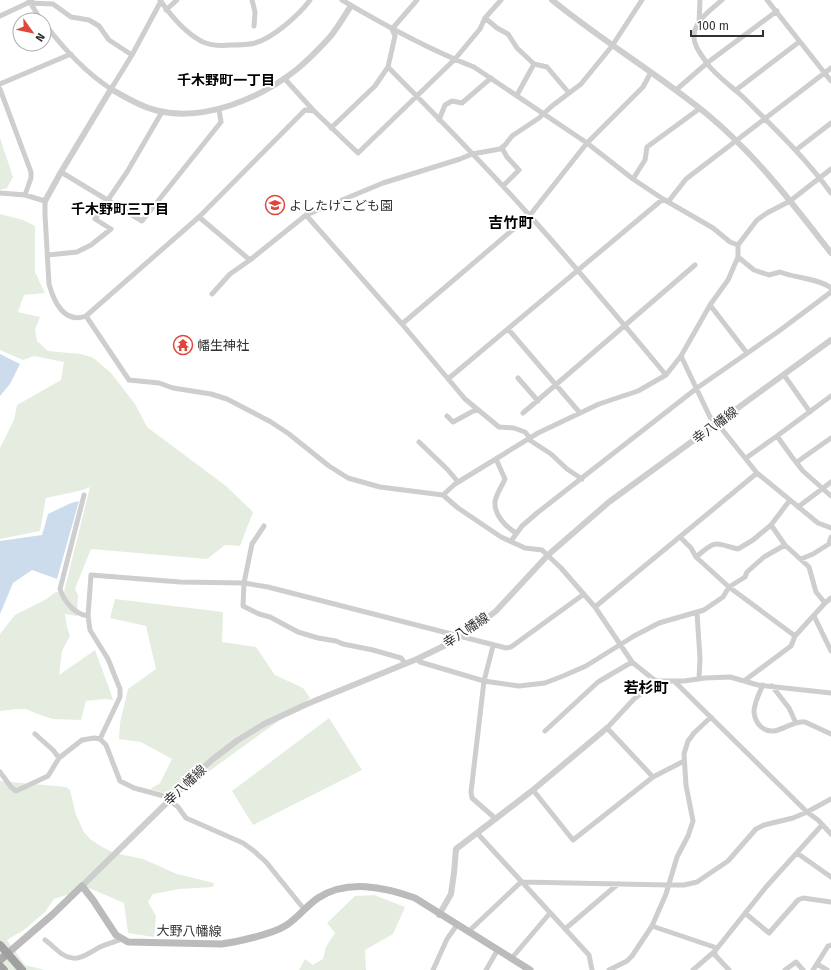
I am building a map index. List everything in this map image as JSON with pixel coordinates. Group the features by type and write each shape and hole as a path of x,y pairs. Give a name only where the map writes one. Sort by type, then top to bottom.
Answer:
{"highway":[{"path":"0,945 22,970"},
{"path":"0,966 4,970"}],"main road":[{"path":"0,960 52,915 82,886 116,935 121,939"},
{"name":"大野八幡線","path":"121,939 128,942 233,943 278,929 286,925 318,898 333,890 347,887 369,886 399,892 414,898 439,915 457,924 497,951 530,970"}],"street":[{"path":"0,16 29,1 35,0"},
{"path":"166,10 177,0"},
{"path":"252,0 255,12 254,26"},
{"path":"310,0 275,32 254,43 220,46 204,42 190,34 166,10 160,1 132,55 45,201 49,284 56,303 71,318 86,316 199,217 305,110 314,110"},
{"path":"342,0 392,29 474,67 587,143 633,179 663,199 713,228 730,242 738,245"},
{"path":"392,29 416,0"},
{"path":"284,78 331,128 358,153 455,59 480,29 485,18 501,0"},
{"path":"552,0 580,24 676,90 736,141 761,165 831,253"},
{"path":"212,294 230,274 250,260 306,215 383,183 472,154 500,150 512,136 544,114 581,84 612,46 642,0"},
{"path":"699,23 700,0"},
{"path":"722,0 699,23 694,35 695,43 707,64 736,90 796,150 831,193"},
{"path":"767,0 777,11 799,42 831,80"},
{"path":"29,1 36,12"},
{"path":"29,1 53,4 71,17 89,20 99,26 109,40 132,55"},
{"path":"52,33 93,77 131,101 162,112 190,114 219,110 261,93 296,70 330,37 351,6"},
{"path":"676,90 707,64 777,11"},
{"path":"485,18 497,28 508,34 517,48 534,64 547,67 569,93"},
{"path":"331,128 375,86 388,67 394,36 392,29"},
{"path":"736,90 799,42"},
{"path":"0,84 71,54"},
{"path":"517,95 534,64"},
{"path":"388,67 530,215 666,374"},
{"path":"668,202 686,180 831,68"},
{"path":"402,324 530,215 587,143 643,87 651,72"},
{"path":"439,120 446,105 452,101 462,103 490,78"},
{"path":"0,89 31,172 31,178 25,195"},
{"path":"633,179 645,160 647,147 699,109"},
{"path":"61,172 142,221 221,122 219,110"},
{"path":"48,254 77,252 91,245 111,229 95,219 127,172 162,112"},
{"path":"796,150 831,123"},
{"path":"502,148 507,157 519,170 503,186"},
{"path":"442,495 458,482 530,438 599,404 638,391 666,374 682,356 710,305 728,280 738,257 738,245 757,220 790,201 831,169"},
{"path":"0,193 25,195 45,201"},
{"path":"448,379 663,199"},
{"path":"306,215 402,324 465,399 499,427 514,428 525,432 567,469 582,479"},
{"path":"199,217 250,260"},
{"path":"738,257 754,270 769,275 780,272 790,276 826,283 831,288"},
{"path":"523,413 696,266"},
{"path":"511,541 516,533 538,513 696,388 831,292"},
{"path":"710,305 747,353"},
{"path":"86,316 129,380 159,383 173,388 211,394 227,399 271,422 289,434 329,466 348,478 380,487 442,495 458,508 501,537 525,548 542,550 595,607 632,662 648,676 657,681 676,682 720,677 762,685 831,693"},
{"path":"508,329 580,413"},
{"name":"幸八幡線","path":"82,886 169,799 213,759 238,740 264,724 307,704 417,659 461,637 473,629 496,611 548,555 609,502 831,340"},
{"path":"682,356 710,416 746,458 757,474 818,523 831,528"},
{"path":"784,375 810,412"},
{"path":"518,378 538,401"},
{"path":"746,458 831,396"},
{"path":"447,416 453,422 477,409"},
{"path":"778,436 803,470 831,496"},
{"path":"797,462 831,438"},
{"path":"419,442 458,482"},
{"path":"496,459 505,479 497,495 495,502 496,509 499,516 510,530 516,533"},
{"path":"595,607 757,474"},
{"path":"798,507 831,482"},
{"path":"84,495 60,589 62,596 75,612 88,616"},
{"path":"696,557 710,545 720,543 738,549 753,540 771,525 790,500"},
{"path":"771,525 785,545 810,567 816,592 825,602"},
{"path":"264,526 252,544 244,583 243,606 259,614 270,617 298,632 401,658 406,663"},
{"path":"680,537 691,548 696,557 730,587 795,636"},
{"path":"801,559 813,554 829,544 831,537"},
{"path":"417,659 420,662 484,681 519,686 545,682 586,666 634,636 659,623 697,613 715,604 723,597 730,587 745,576 747,572 764,557 785,545"},
{"path":"100,739 120,697 120,689 108,659 90,630 88,616 91,575 180,582 244,583 268,587 493,646 506,648 511,647 584,594"},
{"path":"744,681 791,646 795,636 825,602 831,598"},
{"path":"697,613 700,658 698,679"},
{"path":"814,616 831,652"},
{"path":"493,646 484,681 471,792 472,798 496,819"},
{"path":"545,731 598,682 632,662"},
{"path":"439,915 451,894 456,849 496,819 607,728 634,699 657,681"},
{"path":"676,682 831,834"},
{"path":"762,685 756,701 754,712 756,720 760,726 767,731 775,731 796,722 805,722 831,734"},
{"path":"772,686 789,708 796,722"},
{"path":"609,970 627,961 652,926 666,894 677,857 688,836 693,821 686,785 684,754 688,741 694,733 711,717"},
{"path":"607,728 653,777"},
{"path":"35,734 53,750 59,758"},
{"path":"0,772 11,787 16,791 48,776 59,758 82,740 94,738 100,739 106,745 120,781 134,788 164,796 178,807 186,818 228,835 243,843 266,862 304,909"},
{"path":"532,790 573,840 653,777 684,761"},
{"path":"468,932 521,882 684,885 697,882 728,861 756,829 764,825 793,818 831,799"},
{"path":"693,970 716,949 766,887 822,825"},
{"path":"477,833 589,955 592,970"},
{"path":"797,853 831,877"},
{"path":"565,929 618,884"},
{"path":"746,913 769,933 798,900 804,898 831,902"},
{"path":"512,959 550,913"},
{"path":"433,970 447,940 457,924"},
{"path":"652,926 716,949"},
{"path":"45,940 52,944 62,954 68,957 80,958 101,946 121,939"},
{"path":"813,970 828,946 831,945"},
{"path":"716,949 715,955 729,970"},
{"path":"486,970 497,951"},
{"path":"785,970 796,962 803,970"},
{"path":"817,964 827,970"}],"shaded area":[{"path":"0,138 13,177 7,188 0,190"},
{"path":"0,214 23,220 35,226 35,272 45,293 24,295 18,312 40,317 35,329 37,341 48,351 81,354 96,360 111,373 135,404 147,427 226,486 253,512 240,546 225,545 207,559 91,549 75,589 78,595 77,616 65,614 70,636 62,651 59,675 95,650 113,700 104,699 86,701 81,720 53,719 26,709 0,711 0,634 15,615 45,600 56,592 64,592 90,487 83,490 46,498 40,531 0,539 0,448 14,420 17,405 61,380 64,362 34,356 23,360 0,350"},
{"path":"115,599 223,612 222,642 256,647 275,675 303,688 310,698 175,796 150,789 160,783 172,759 141,742 119,739 120,723 128,689 156,669 146,626 110,618"},
{"path":"329,718 362,770 253,825 232,791"},
{"path":"0,781 66,787 70,790 76,815 84,832 90,839 114,853 143,859 177,874 214,883 213,887 179,889 153,894 148,902 156,916 154,937 128,933 124,903 89,888 54,899 45,912 24,930 7,940 25,965 45,970 7,970 0,960"},
{"path":"374,895 405,907 393,934 365,950 366,970 299,970 305,959 313,965 323,959 326,947 335,933 327,923 355,896"}],"water":[{"path":"0,354 20,364 10,384 0,396"},
{"path":"79,501 57,579 32,570 13,583 0,614 0,541 42,535 48,514 71,503"}],"place":[{"name":"よしたけこども園","path":"275,205"},
{"name":"幡生神社","path":"183,345"}],"district":[{"name":"千木野町一丁目","path":"226,80"},
{"name":"千木野町三丁目","path":"120,209"},
{"name":"吉竹町","path":"511,223"},
{"name":"若杉町","path":"646,688"}]}
